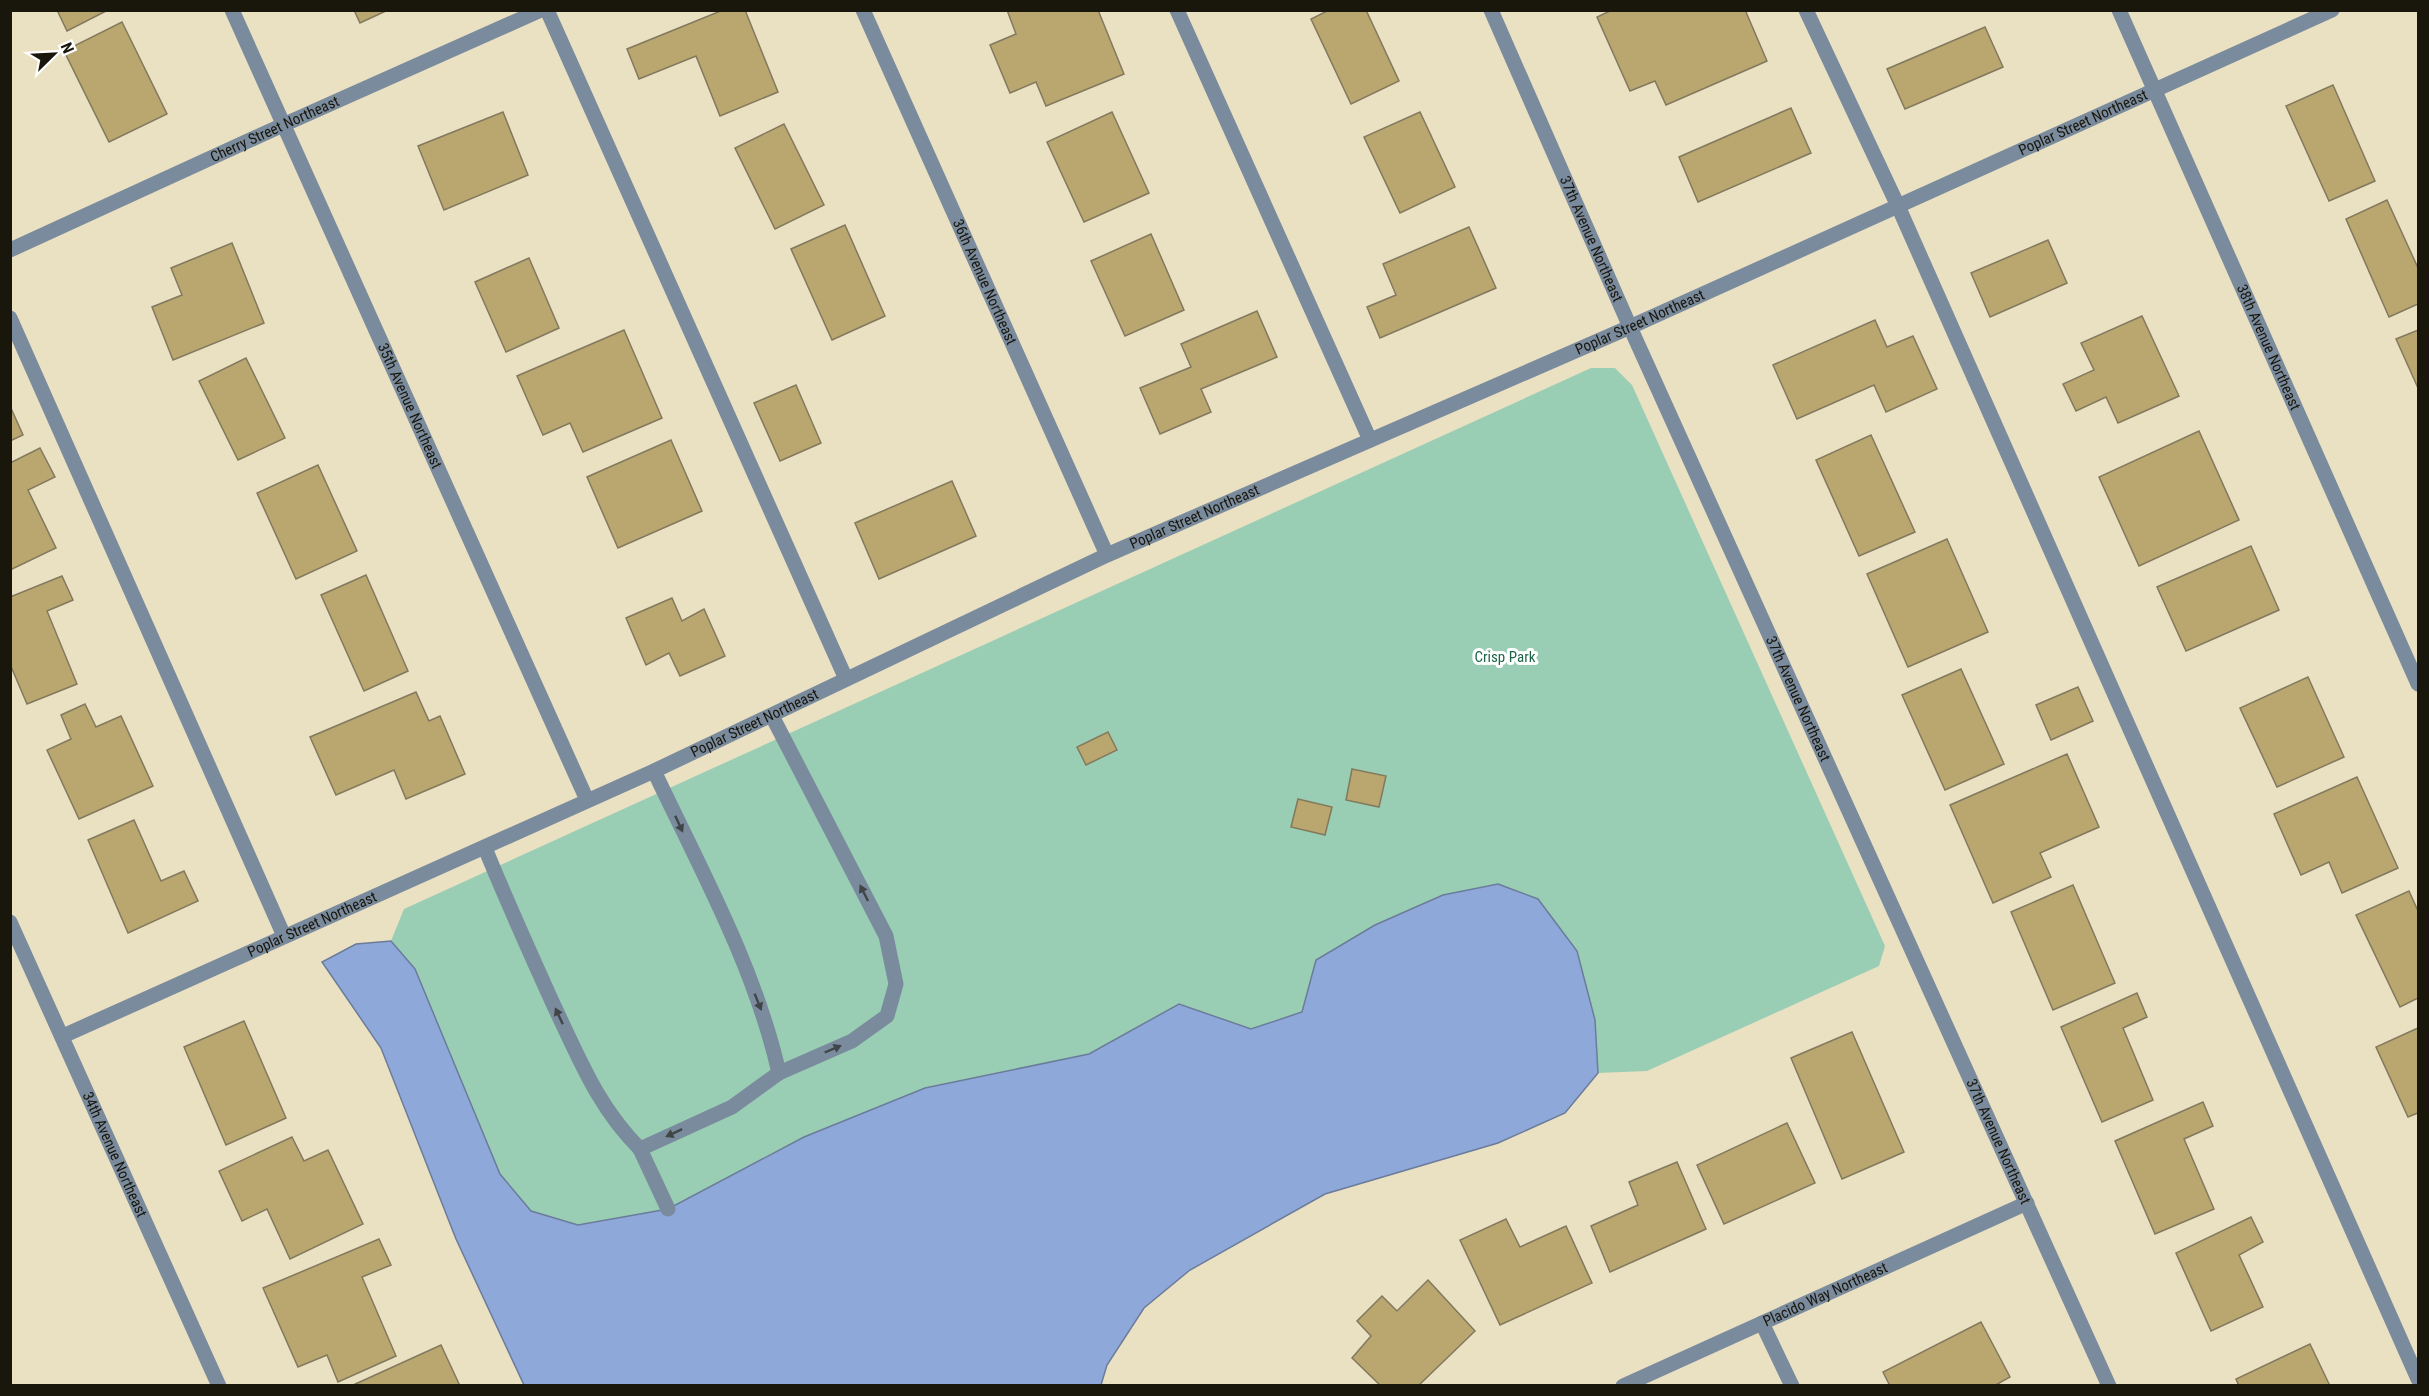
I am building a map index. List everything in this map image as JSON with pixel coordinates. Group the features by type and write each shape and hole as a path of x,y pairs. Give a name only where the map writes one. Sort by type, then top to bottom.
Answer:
{"street":[{"name":"35th Avenue Northeast","path":"232,10 587,800"},
{"name":"Cherry Street Northeast","path":"10,250 283,124 541,10"},
{"path":"547,10 846,679"},
{"name":"36th Avenue Northeast","path":"863,10 1107,555"},
{"path":"1177,10 1371,440"},
{"name":"37th Avenue Northeast","path":"1491,10 1630,327 2109,1386"},
{"path":"1806,10 1898,206 2418,1379"},
{"name":"38th Avenue Northeast","path":"2119,10 2418,684"},
{"name":"Poplar Street Northeast","path":"63,1036 654,771 1107,555 1630,327 2332,10"},
{"path":"10,318 284,936"},
{"path":"640,1149 732,1107 779,1072 852,1041 887,1016 896,984 886,936 772,716"},
{"path":"654,771 726,924 770,1032 779,1072"},
{"path":"484,848 593,1088 618,1127 640,1149 668,1209"},
{"name":"34th Avenue Northeast","path":"10,922 219,1386"},
{"name":"Placido Way Northeast","path":"1623,1386 2027,1203"},
{"path":"1761,1323 1792,1386"}],"green space":[{"name":"Crisp Park","path":"1591,368 1615,368 1632,385 1885,946 1879,966 1647,1071 1598,1073 1595,1020 1498,884 1443,895 1375,925 1316,960 1302,1012 1251,1029 1179,1004 1089,1054 925,1088 804,1137 668,1209 578,1225 531,1211 500,1174 415,969 391,941 404,909"}],"water":[{"path":"1498,884 1538,899 1577,951 1595,1020 1598,1073 1565,1113 1498,1143 1325,1194 1190,1270 1144,1308 1107,1365 1101,1385 524,1385 456,1239 381,1048 322,962 356,944 391,941 415,969 500,1174 531,1211 578,1225 668,1209 804,1137 925,1088 1089,1054 1179,1004 1251,1029 1302,1012 1316,960 1375,925 1443,895"}],"building":[{"path":"57,10 108,10 67,31"},
{"path":"354,10 388,10 360,23"},
{"path":"723,10 745,10 778,92 720,116 696,56 639,79 627,49"},
{"path":"1007,10 1098,10 1124,74 1046,106 1036,82 1010,93 990,45 1016,34"},
{"path":"1329,10 1366,10 1399,81 1351,104 1311,19"},
{"path":"1612,10 1749,10 1746,12 1767,61 1666,105 1655,81 1630,91 1597,17"},
{"path":"122,22 167,114 109,142 64,51"},
{"path":"1985,27 2003,67 1905,109 1887,69"},
{"path":"2333,85 2375,181 2329,201 2286,106"},
{"path":"1791,108 1811,153 1698,202 1679,157"},
{"path":"503,112 528,175 444,210 418,146"},
{"path":"1112,112 1149,193 1084,222 1047,142"},
{"path":"1420,112 1455,187 1400,213 1364,137"},
{"path":"784,124 824,205 775,229 735,148"},
{"path":"2387,200 2418,268 2418,304 2389,317 2346,219"},
{"path":"845,225 885,316 832,340 791,249"},
{"path":"1469,227 1496,288 1380,338 1367,307 1396,295 1383,264"},
{"path":"1151,234 1184,310 1125,336 1091,261"},
{"path":"2048,240 2067,283 1990,317 1971,273"},
{"path":"232,243 264,323 173,360 152,307 182,295 171,268"},
{"path":"529,258 559,328 506,352 475,282"},
{"path":"1257,311 1277,357 1201,389 1211,412 1160,434 1140,388 1191,367 1181,344"},
{"path":"2142,316 2179,396 2118,423 2106,397 2076,411 2063,384 2094,370 2081,343"},
{"path":"1875,320 1887,347 1913,336 1937,389 1886,412 1874,385 1797,419 1773,365"},
{"path":"624,330 662,418 583,452 570,423 543,435 517,376"},
{"path":"2418,330 2418,388 2396,339"},
{"path":"246,358 285,438 238,460 199,381"},
{"path":"796,385 821,443 780,461 754,403"},
{"path":"10,406 23,435 10,441"},
{"path":"2199,431 2239,520 2139,566 2099,477"},
{"path":"1871,435 1915,532 1859,556 1816,460"},
{"path":"671,440 702,511 618,548 587,477"},
{"path":"40,448 55,477 28,490 56,548 10,570 10,463"},
{"path":"318,465 357,551 296,579 257,493"},
{"path":"952,481 976,536 879,579 855,523"},
{"path":"1947,539 1988,632 1908,667 1867,574"},
{"path":"2251,546 2279,610 2186,651 2157,587"},
{"path":"366,575 408,671 364,691 321,595"},
{"path":"62,576 73,600 47,611 77,684 27,704 10,664 10,597"},
{"path":"672,598 682,621 704,609 725,656 680,676 669,653 646,665 626,618"},
{"path":"1961,669 2004,764 1945,790 1902,695"},
{"path":"2308,677 2344,757 2277,787 2240,708"},
{"path":"2078,687 2093,721 2051,740 2036,705"},
{"path":"416,692 429,721 440,716 465,774 406,799 394,770 336,795 310,737"},
{"path":"85,704 96,727 121,716 153,786 79,819 47,750 71,739 61,715"},
{"path":"1108,732 1117,750 1086,765 1077,747"},
{"path":"2067,754 2099,827 2040,853 2051,877 1993,903 1950,805"},
{"path":"1352,769 1386,776 1379,807 1346,800"},
{"path":"2357,777 2398,868 2342,893 2329,862 2301,875 2274,814"},
{"path":"1298,799 1332,807 1325,835 1291,827"},
{"path":"134,820 161,881 184,871 198,901 128,933 88,840"},
{"path":"2073,885 2115,983 2053,1010 2011,912"},
{"path":"2409,891 2418,911 2418,998 2400,1007 2356,915"},
{"path":"2137,993 2147,1017 2123,1028 2153,1100 2102,1122 2061,1027"},
{"path":"244,1021 286,1118 226,1145 184,1047"},
{"path":"2418,1028 2418,1113 2408,1117 2376,1047"},
{"path":"1852,1032 1904,1152 1842,1179 1791,1058"},
{"path":"2203,1102 2213,1126 2184,1139 2214,1209 2155,1234 2115,1141"},
{"path":"1787,1123 1815,1183 1724,1224 1697,1165"},
{"path":"292,1137 304,1161 328,1150 363,1224 290,1259 267,1209 242,1221 219,1171"},
{"path":"1677,1162 1706,1229 1610,1272 1591,1226 1638,1205 1629,1182"},
{"path":"2251,1217 2263,1242 2239,1255 2263,1307 2211,1331 2176,1253"},
{"path":"1506,1219 1520,1247 1566,1226 1592,1283 1500,1325 1460,1240"},
{"path":"379,1239 391,1265 362,1277 396,1356 338,1382 327,1355 298,1367 263,1288"},
{"path":"1428,1280 1475,1331 1418,1386 1381,1386 1352,1358 1371,1336 1357,1321 1382,1296 1397,1311"},
{"path":"1981,1322 2010,1377 1994,1386 1890,1386 1883,1372"},
{"path":"2310,1344 2330,1386 2239,1386 2236,1379"},
{"path":"441,1345 460,1386 351,1386"}]}
